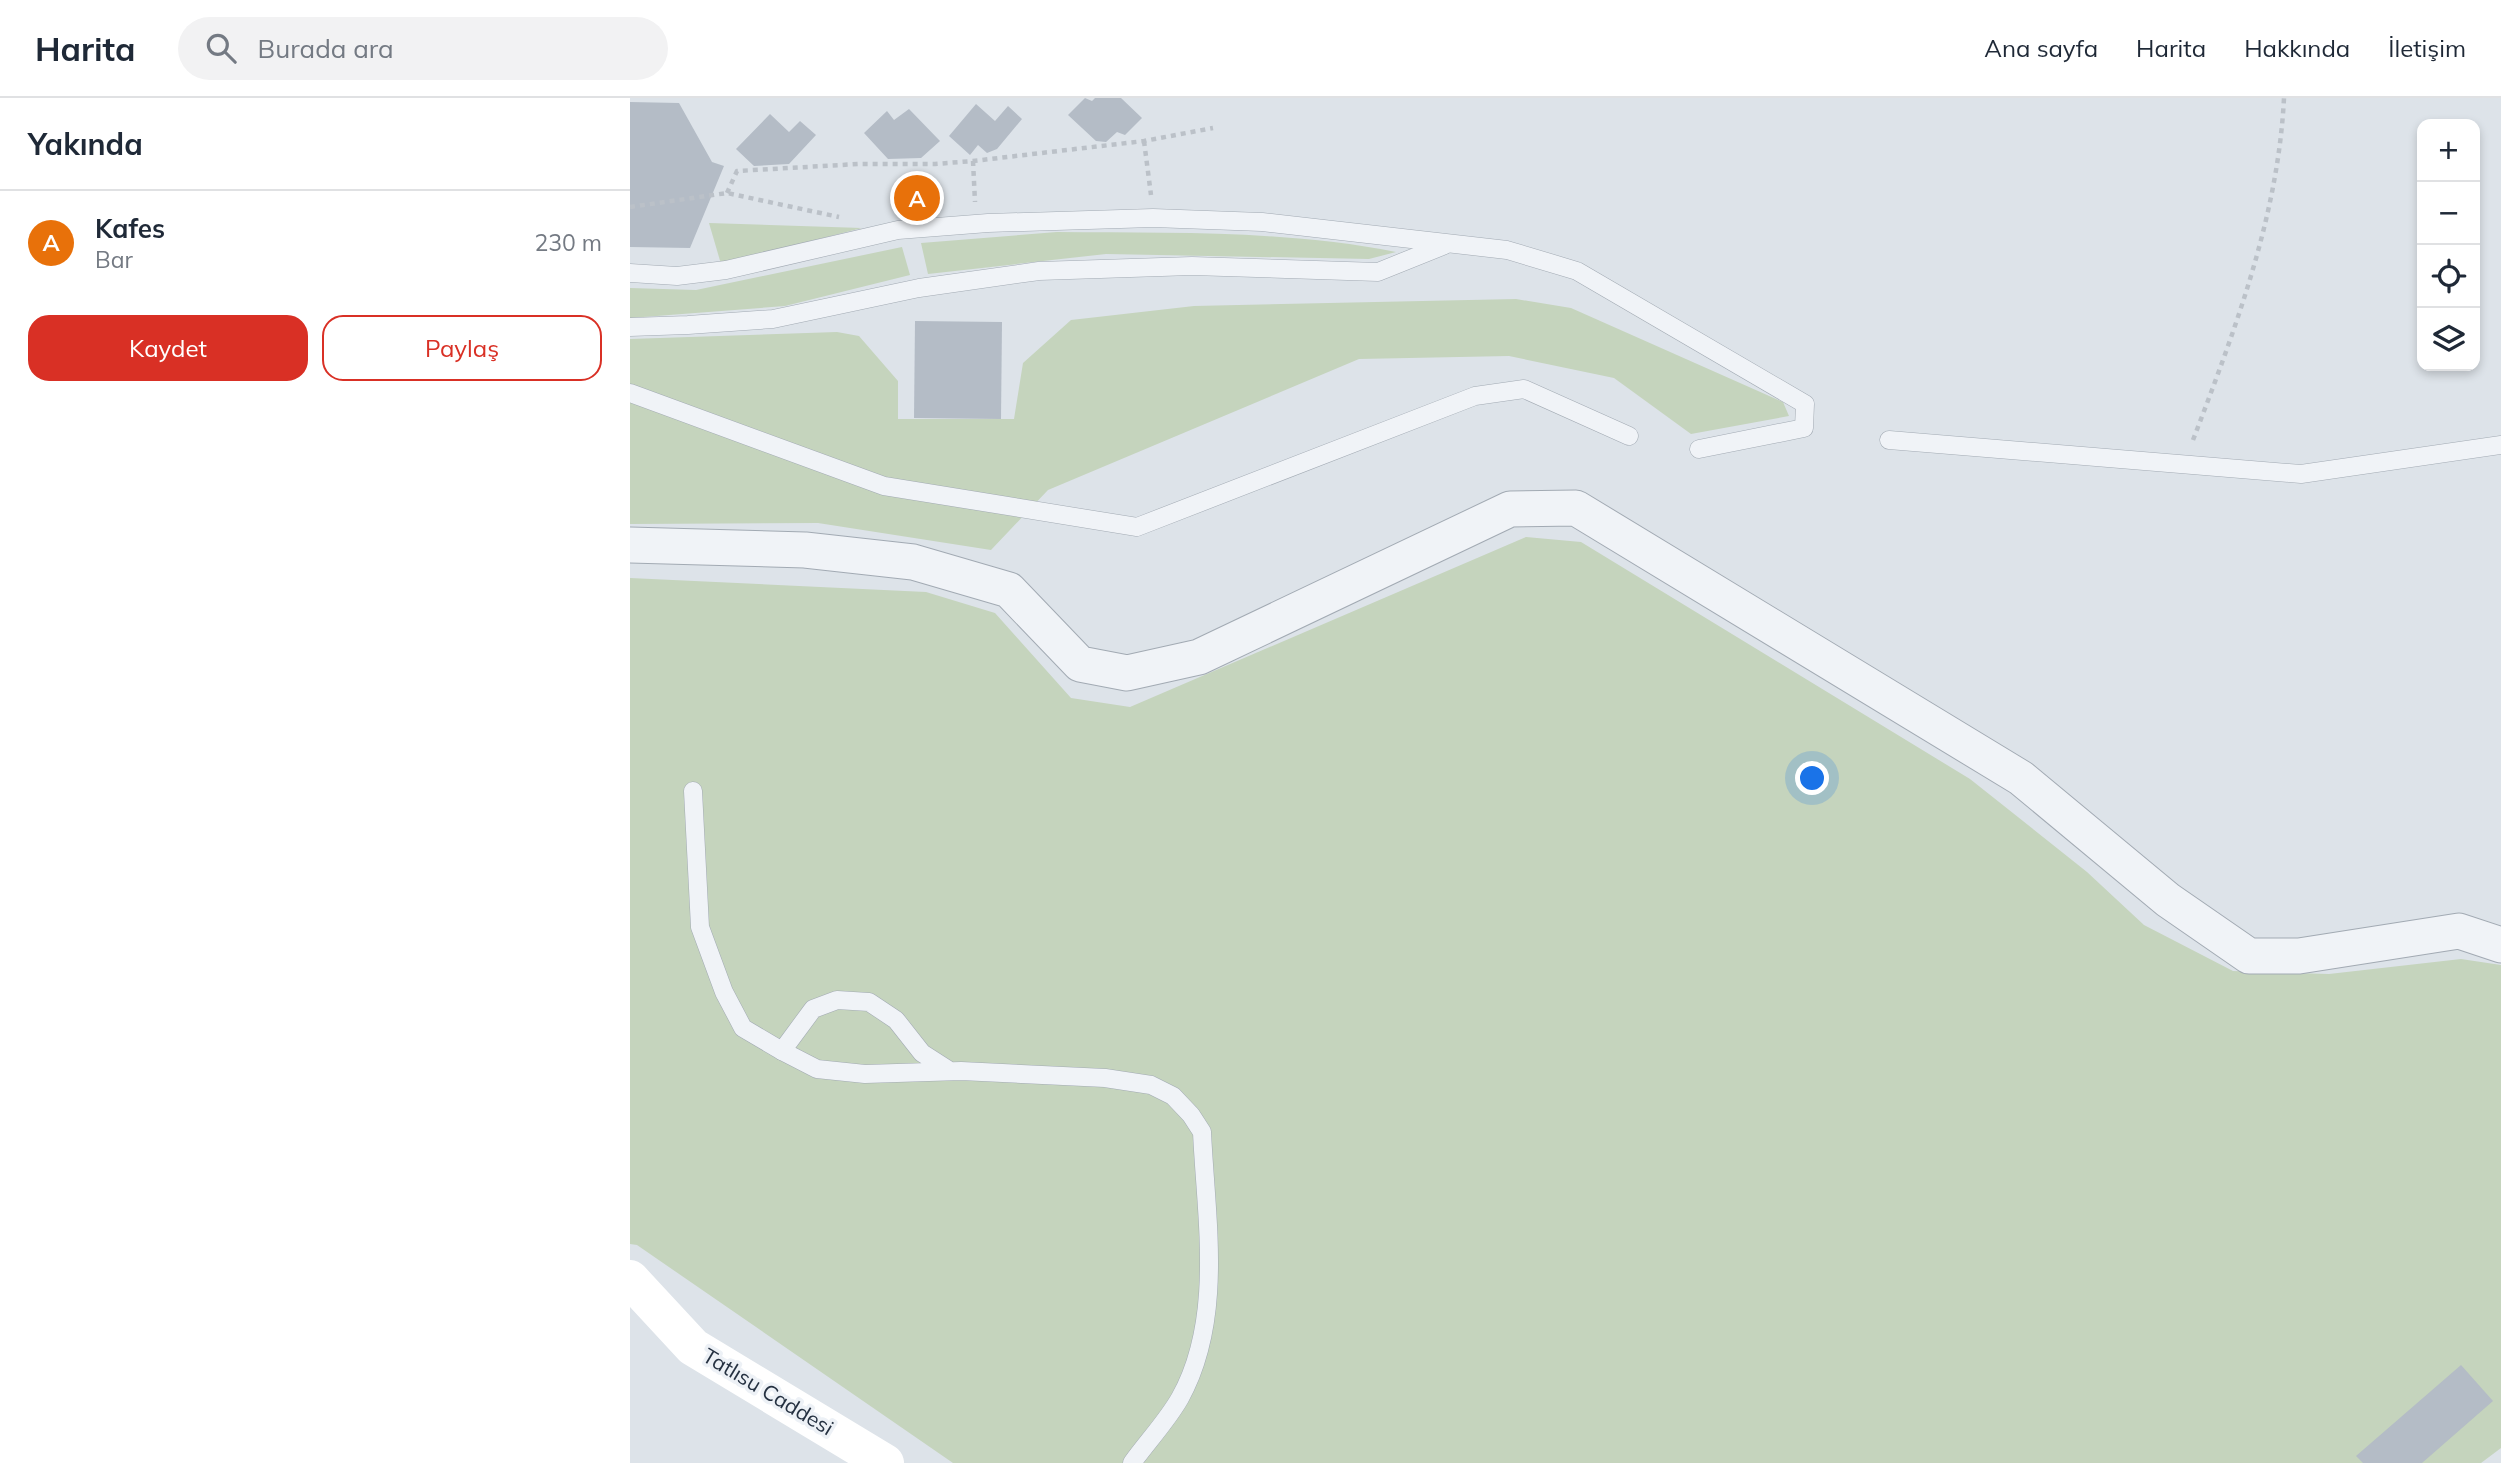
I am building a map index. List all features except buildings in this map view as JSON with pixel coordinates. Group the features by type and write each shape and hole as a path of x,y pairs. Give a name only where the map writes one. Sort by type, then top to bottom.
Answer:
{"main road":[{"name":"Tatlısu Caddesi","path":"630,1279 694,1347 885,1463"}],"street":[{"path":"630,545 805,550 913,562 1009,590 1080,664 1126,673 1199,657 1510,509 1576,509 2021,778 2168,900 2249,956 2299,956 2459,931 2501,945"}],"lane":[{"path":"630,273 677,276 726,270 889,231 976,224 1153,218 1262,222 1507,250 1577,271 1805,404 1804,428 1699,449"},
{"path":"630,327 773,319 919,288 1039,271 1192,266 1378,272 1449,244"},
{"path":"630,393 884,486 1137,527 1475,396 1524,389 1629,436"},
{"path":"1889,440 2301,474 2501,445"},
{"path":"693,791 700,927 724,992 743,1028 817,1069 865,1074 950,1071 1105,1077 1151,1085 1173,1096 1191,1115 1202,1132 1209,1294 1199,1354 1180,1398 1132,1463"},
{"path":"782,1051 813,1009 837,1000 869,1002 896,1020 922,1053 950,1071"}],"path":[{"path":"2184,464 2236,328 2265,223 2283,126 2284,98"},
{"path":"727,193 737,172 858,164 973,161 1144,141 1213,128"},
{"path":"1144,141 1153,218"},
{"path":"973,161 976,224"},
{"path":"630,207 727,193 845,219"}],"green space":[{"path":"709,223 862,228 721,264"},
{"path":"1057,232 1270,236 1396,252 1369,259 1106,254 928,274 921,243"},
{"path":"902,247 910,275 785,306 630,318 630,288 696,290"},
{"path":"1516,299 1571,308 1783,402 1789,416 1691,434 1614,378 1509,356 1359,359 1048,490 991,550 818,523 630,524 630,339 837,332 859,336 898,381 898,419 1014,419 1023,363 1071,320 1194,306"},
{"path":"1526,537 1581,542 1970,779 2087,872 2144,925 2233,971 2329,974 2461,959 2501,965 2501,1448 2481,1463 953,1463 637,1245 630,1244 630,578 926,592 995,613 1071,698 1130,707"}],"place":[{"name":"Kafes","path":"917,198"}]}
